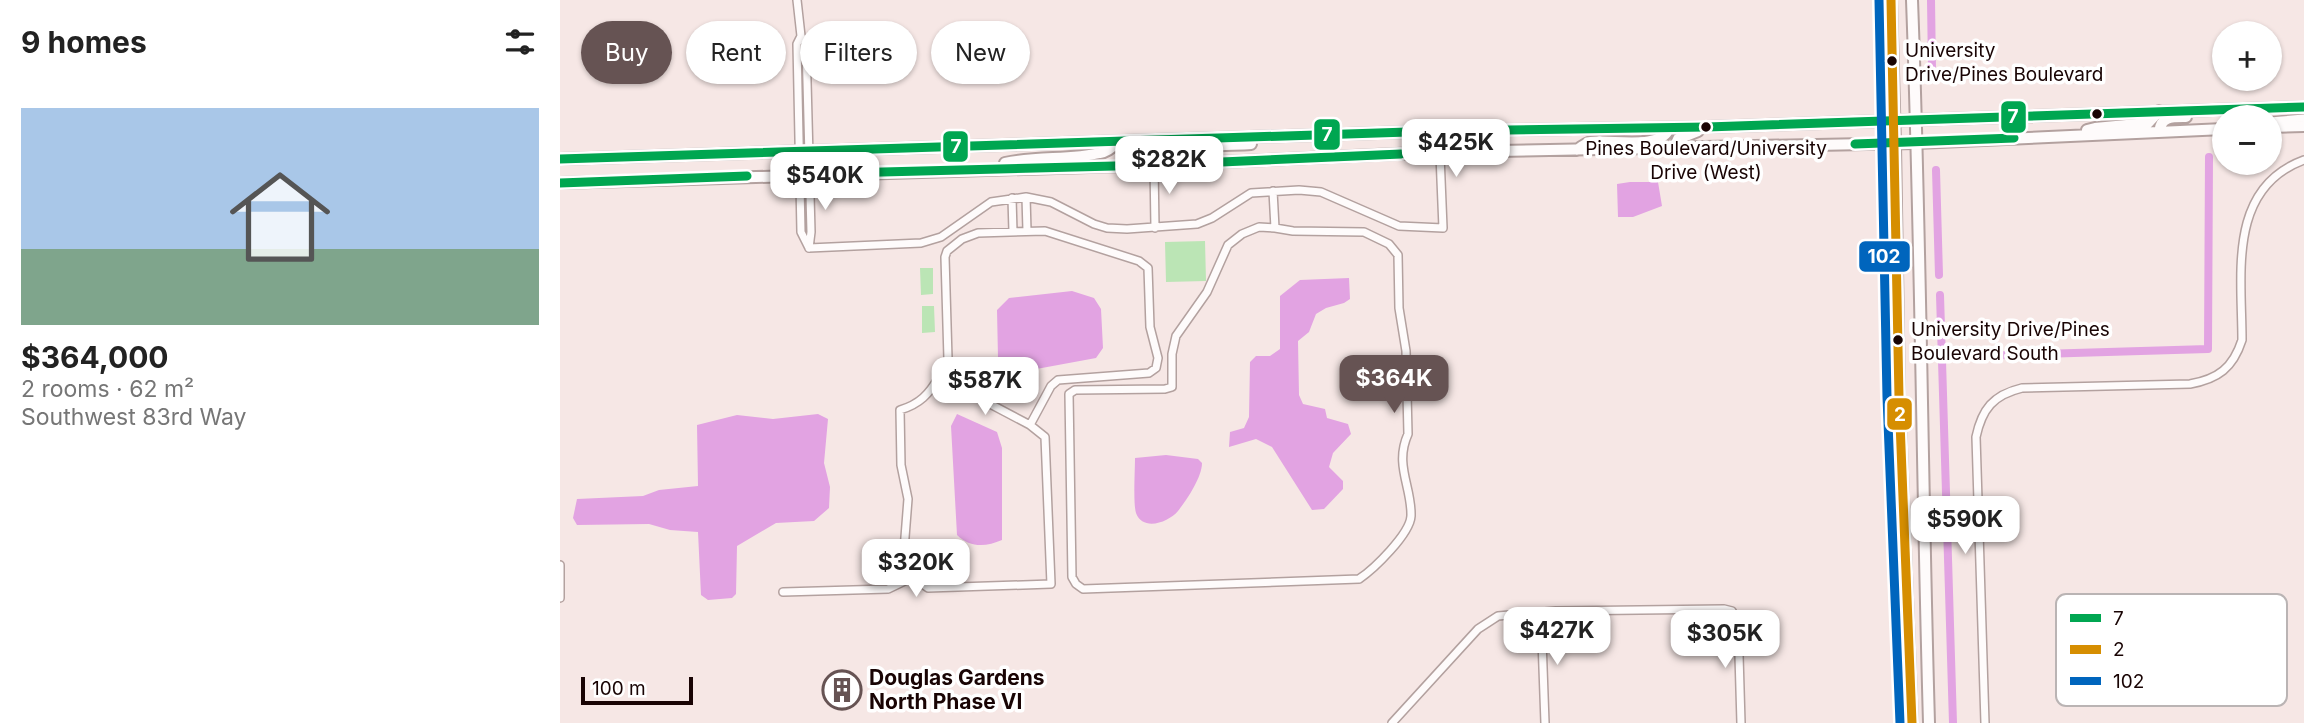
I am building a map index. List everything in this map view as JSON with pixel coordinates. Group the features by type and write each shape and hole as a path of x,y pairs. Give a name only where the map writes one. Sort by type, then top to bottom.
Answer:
{"main road":[{"path":"1891,0 1899,397 1912,723"},
{"path":"1912,0 1929,723"},
{"path":"2282,107 2304,107"},
{"path":"561,160 1439,131 1707,127 2212,109"},
{"path":"2072,136 2095,128 2148,123 2159,110"},
{"path":"2159,132 2160,123 2166,118 2212,115"},
{"path":"2282,127 2304,126"},
{"path":"1674,149 1676,141 1681,137 1707,127"},
{"path":"1577,150 1589,142 1648,142 1662,139 1667,136 1669,128"},
{"path":"560,183 1154,165 1441,152 1917,143 2212,130"},
{"path":"1154,165 1163,156 1177,149 1269,142 1278,136"},
{"path":"993,169 1007,163 1031,159 1101,153 1118,142"}],"street":[{"path":"797,0 801,36 806,44 801,232 809,248"},
{"path":"2282,120 2304,118"},
{"path":"809,248 921,243 941,237 991,202 1026,197 1051,202 1094,225 1107,228 1155,228 1197,224 1212,218 1251,193 1299,190 1321,192 1399,226 1443,228 1439,131"},
{"path":"1985,723 1976,437 1980,419 1992,402 2009,391 2022,388 2190,384 2207,381 2226,370 2237,354 2242,340 2242,253 2250,210 2273,178 2304,160"},
{"path":"1154,165 1155,228"},
{"path":"804,174 811,232 809,248"},
{"path":"1273,191 1275,228"},
{"path":"1026,197 1027,231"},
{"path":"1012,198 1013,232"},
{"path":"1259,227 1275,228 1293,231 1364,232 1388,244 1398,255 1399,308 1406,351 1408,434 1403,447 1404,481 1410,500 1409,528 1369,572 1359,579 1083,589 1072,577 1069,394 1075,390 1172,387 1172,354 1176,335 1207,292 1228,245 1242,234 1259,227"},
{"path":"939,377 1041,431 1047,443 1051,584 928,588 913,577 909,570 904,550 908,499 901,465 900,410 911,407 929,394 948,359 945,257 947,251 962,239 978,233 1027,231 1060,234 1146,264 1152,338 1158,358 1156,368 1149,373 1058,380 1051,386 1030,425"},
{"path":"560,565 560,598"},
{"path":"783,592 888,589 913,577"},
{"path":"1392,723 1490,619 1506,614 1541,612 1724,609 1732,611 1738,621 1741,723"},
{"path":"1541,612 1545,723"}],"green space":[{"path":"1205,241 1206,281 1166,282 1165,242"},
{"path":"920,268 933,268 933,294 921,295"},
{"path":"922,306 934,306 935,332 922,333"}],"shaded area":[{"path":"1658,182 1662,206 1633,217 1618,217 1617,184"},
{"path":"1349,278 1350,299 1316,314 1309,332 1298,341 1299,395 1303,404 1325,409 1327,418 1348,424 1351,434 1333,453 1329,467 1343,481 1343,489 1324,509 1312,510 1272,447 1256,439 1229,447 1230,432 1244,428 1249,417 1250,362 1256,356 1270,356 1280,349 1280,296 1300,280"},
{"path":"1072,291 1094,298 1101,309 1103,348 1096,358 1031,370 998,358 997,310 1009,298"},
{"path":"818,414 828,419 824,463 830,487 829,508 814,521 776,523 737,546 736,594 732,598 708,600 701,595 698,532 670,530 649,524 577,525 573,518 577,499 643,496 659,490 698,486 697,425 737,415 773,419"},
{"path":"957,414 997,432 1002,448 1002,540 990,544 973,544 957,535 951,426"},
{"path":"1166,455 1198,459 1202,463 1200,475 1190,495 1174,515 1150,524 1139,519 1136,513 1135,458"}],"waterway":[{"path":"1931,0 1932,69"},
{"path":"1974,356 2208,349 2209,157"},
{"path":"1936,170 1939,275"},
{"path":"1940,295 1953,723"}],"transit line":[{"name":"102","path":"1879,0 1887,397 1900,723"},
{"name":"2","path":"1891,0 1899,397 1912,723"},
{"name":"7","path":"560,159 1439,131 1707,127 2304,107"},
{"name":"7","path":"1855,144 2014,138"},
{"name":"7","path":"805,174 1154,165 1401,154"},
{"name":"7","path":"560,183 747,176"}],"place":[{"name":"University Drive/Pines Boulevard","path":"1892,61"},
{"name":"Pines Boulevard/University Drive (West)","path":"1706,127"},
{"name":"University Drive/Pines Boulevard South","path":"1898,340"},
{"name":"Douglas Gardens North Phase VI","path":"842,690"}]}
